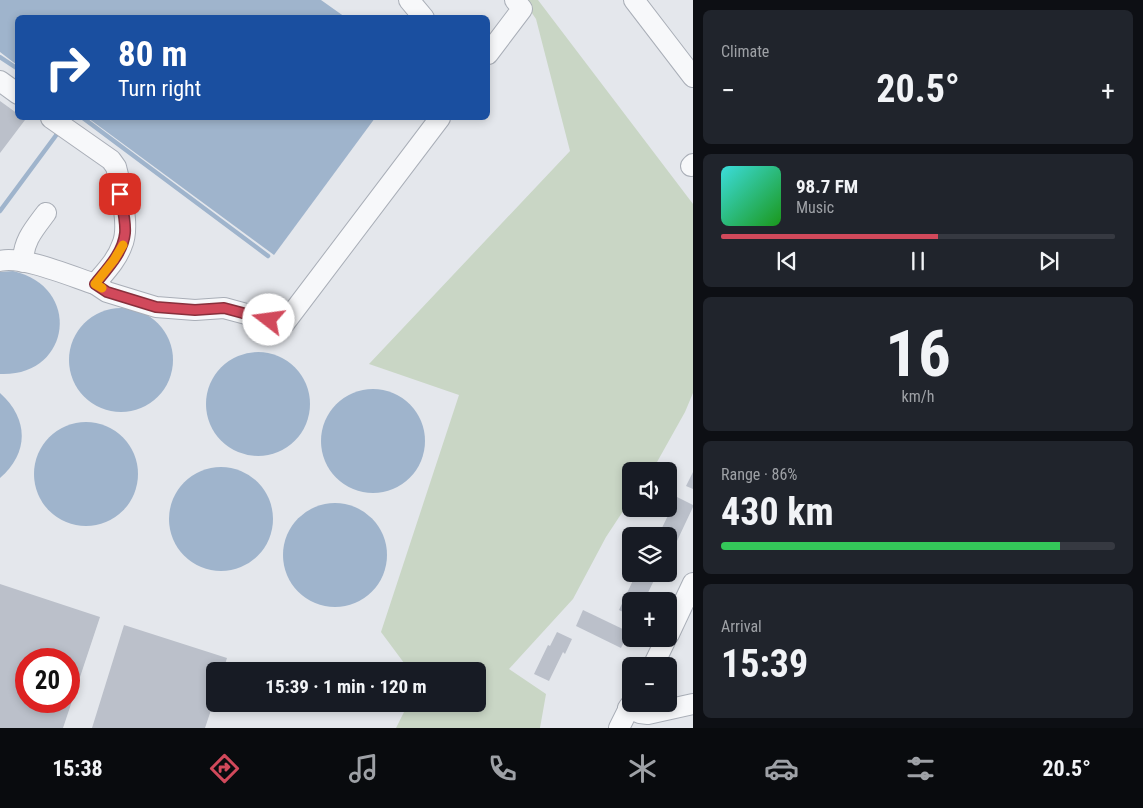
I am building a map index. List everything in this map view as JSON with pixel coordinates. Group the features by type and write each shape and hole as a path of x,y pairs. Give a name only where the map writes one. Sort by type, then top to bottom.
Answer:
{"street":[{"path":"409,0 422,15"},
{"path":"490,51 522,9 515,0"},
{"path":"634,0 693,77"},
{"path":"0,81 15,92"},
{"path":"0,261 23,262 95,284 107,292 156,307 195,310 224,308 284,324 438,120"},
{"path":"58,122 111,160 116,167 118,175 125,231 123,245 95,284"},
{"path":"23,262 25,245 29,235 46,214"},
{"path":"677,617 693,583"},
{"path":"677,708 693,704"},
{"path":"619,728 627,712"},
{"path":"638,712 640,714 657,712"}],"green space":[{"path":"523,0 538,0 693,204 693,393 685,412 657,462 622,462 622,513 606,537 573,599 509,669 546,694 540,728 396,728 404,712 486,712 486,662 403,662 381,632 459,395 369,364 570,151 536,19"}],"water":[{"path":"0,0 321,0 342,15 15,15 15,63 0,52"},
{"path":"91,120 374,120 274,255"},
{"path":"13,271 35,280 50,294 58,311 59,330 54,347 42,361 24,371 0,374 0,272"},
{"path":"121,308 141,312 150,317 164,331 169,340 173,360 169,380 164,389 150,403 141,408 121,412 101,408 92,403 78,389 73,380 69,360 73,340 78,331 92,317 101,312"},
{"path":"258,352 278,356 287,361 301,375 306,384 310,404 306,424 301,433 287,447 278,452 258,456 238,452 229,447 215,433 210,424 206,404 210,384 215,375 229,361 238,356"},
{"path":"373,389 393,393 402,398 416,412 421,421 425,441 421,461 416,470 402,484 393,489 373,493 353,489 344,484 330,470 325,461 321,441 325,421 330,412 344,398 353,393"},
{"path":"0,393 10,403 16,414 22,436 16,458 10,468 0,478"},
{"path":"86,422 106,426 115,431 129,445 134,454 138,474 134,494 129,503 115,517 106,522 86,526 66,522 57,517 43,503 38,494 34,474 38,454 43,445 57,431 66,426"},
{"path":"221,467 241,471 250,476 264,490 269,499 273,519 269,539 264,548 250,562 241,567 221,571 201,567 192,562 178,548 173,539 169,519 173,499 178,490 192,476 201,471"},
{"path":"335,503 355,507 364,512 378,526 383,535 387,555 383,575 378,584 364,598 355,603 335,607 315,603 306,598 292,584 287,575 283,555 287,535 292,526 306,512 315,507"}],"building":[{"path":"0,101 15,112 15,120 25,120 0,153"},
{"path":"693,472 693,489 686,486"},
{"path":"677,497 693,505 677,541 677,527 662,527 667,517 677,517"},
{"path":"632,582 653,582 648,592 628,592"},
{"path":"0,584 100,617 80,677 80,648 15,648 15,713 68,713 63,728 0,728"},
{"path":"583,610 622,629 622,646 621,648 576,626"},
{"path":"124,625 227,658 226,662 206,662 206,712 210,712 205,728 92,728"},
{"path":"557,632 572,639 565,654 563,652 549,681 534,674 548,645 550,646"}],"waterway":[{"path":"0,57 15,67"},
{"path":"86,120 268,256"},
{"path":"0,211 60,130"}],"slow traffic":[{"path":"102,288 95,284 123,245"}],"route":[{"path":"120,194 125,231 123,245 95,284 107,292 156,307 195,310 224,308 269,320"}]}
